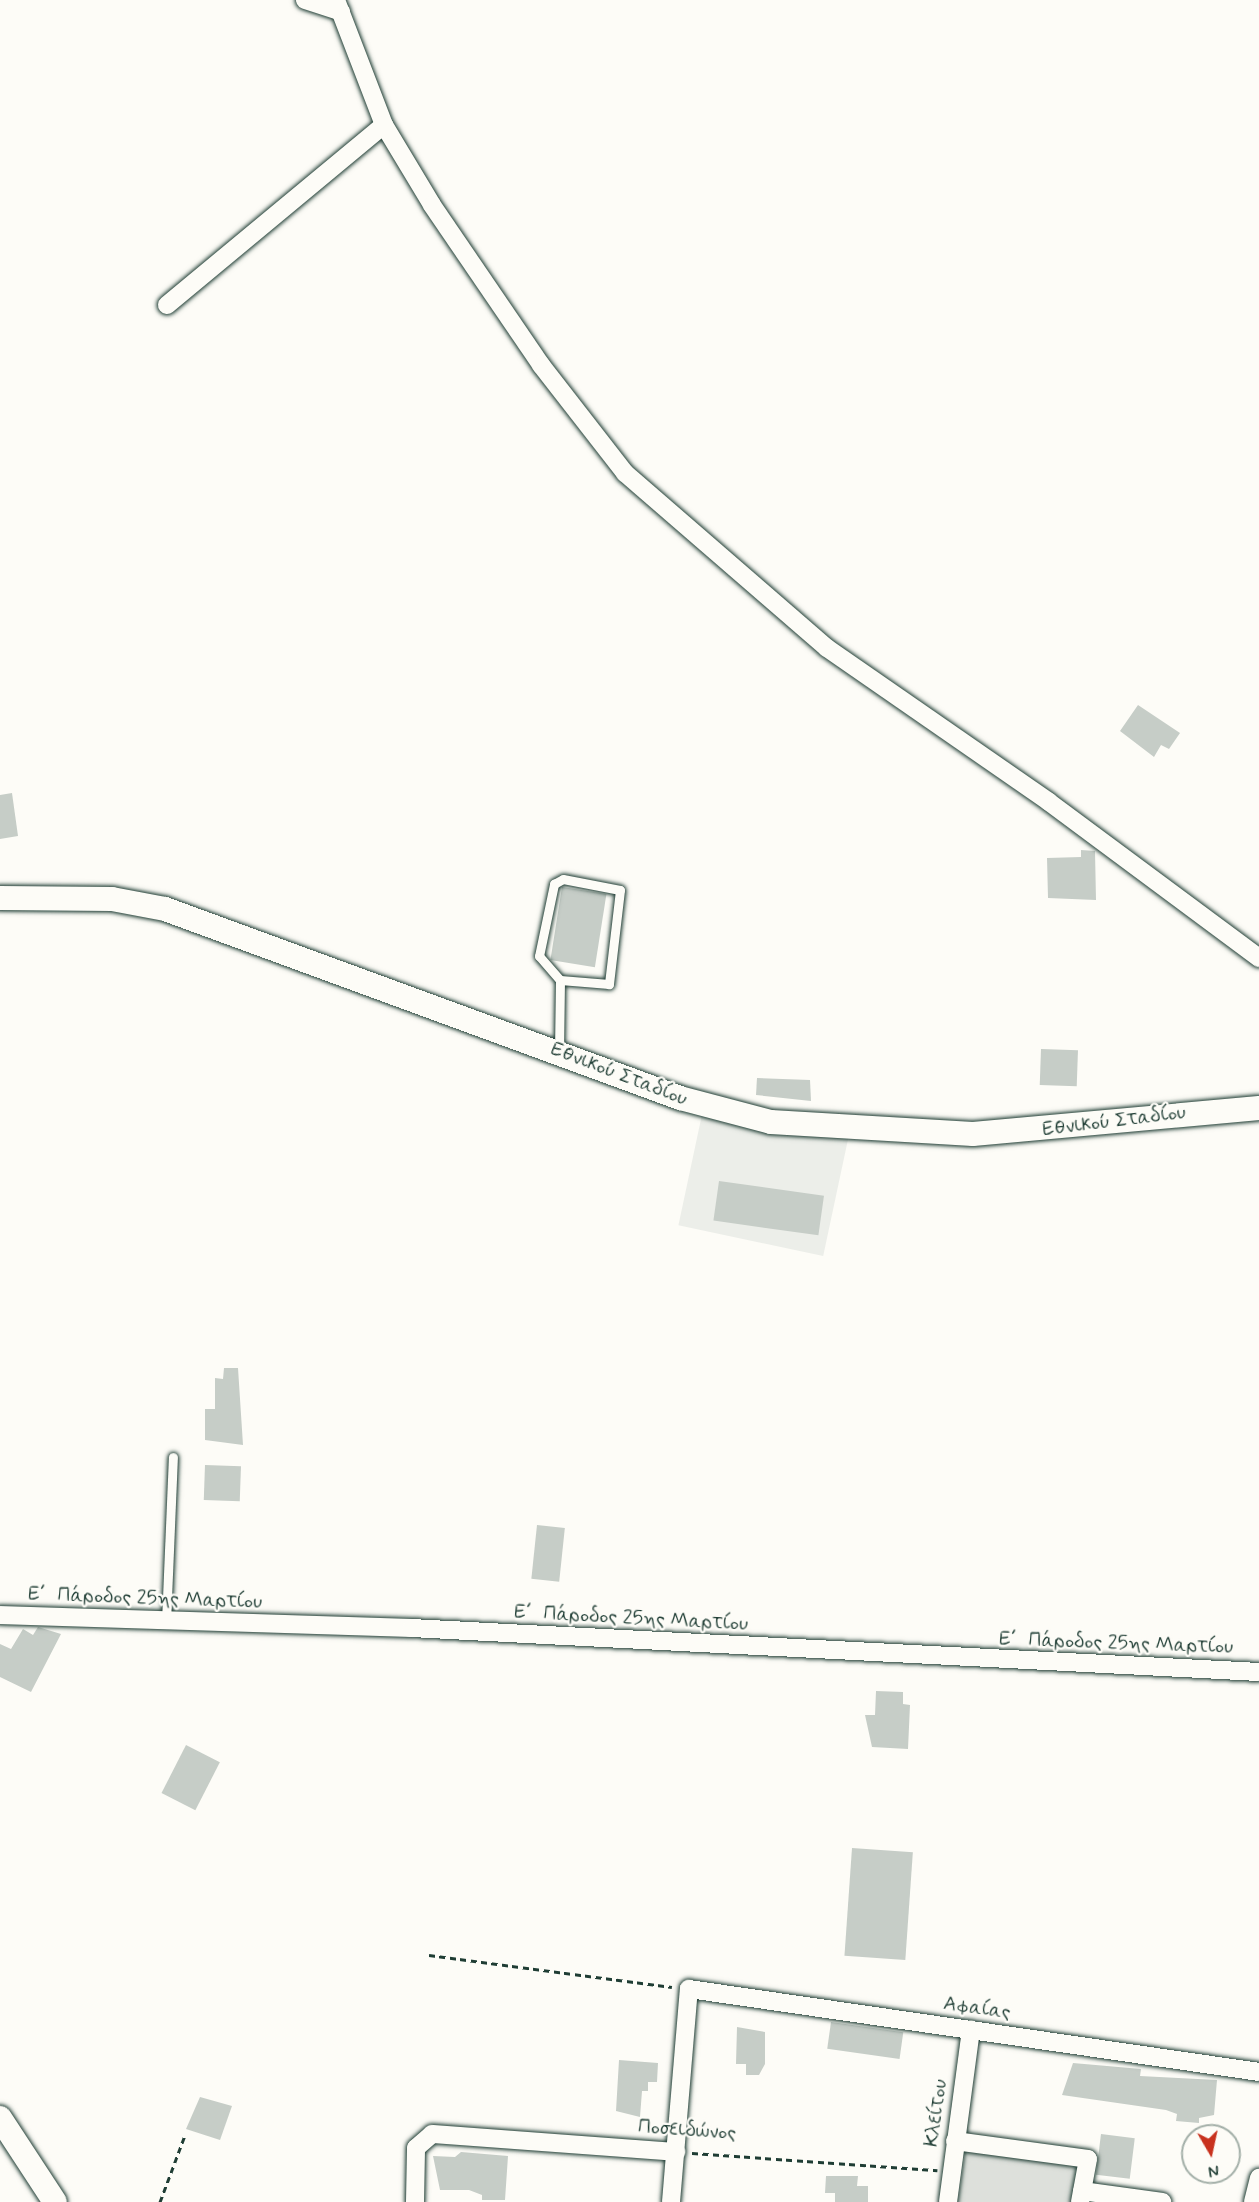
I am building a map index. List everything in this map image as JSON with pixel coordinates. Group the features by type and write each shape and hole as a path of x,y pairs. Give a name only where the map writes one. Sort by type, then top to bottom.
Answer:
{"street":[{"path":"305,0 338,6 384,125 541,365 625,473 676,522 826,648 1049,802 1259,958"},
{"path":"167,305 384,125"},
{"name":"Εθνικού Σταδίου","path":"0,898 112,899 165,909 726,1113 847,1130 1028,1132 1259,1108"},
{"name":"Ε΄ Πάροδος 25ης Μαρτίου","path":"0,1615 411,1628 1259,1672"},
{"path":"671,2202 689,1989"},
{"name":"Αφαίας","path":"689,1989 1259,2072"},
{"name":"Κλείτου","path":"948,2202 971,2030"},
{"path":"0,2118 55,2202"},
{"name":"Ποσειδώνος","path":"415,2202 422,2139 432,2134 676,2152"},
{"path":"955,2141 1088,2159 1081,2197 1162,2202"},
{"path":"1253,2202 1259,2178"}],"lane":[{"path":"559,1052 560,980 539,956 554,885 563,879 620,890 609,984 560,980"},
{"path":"166,1622 173,1457"}],"path":[{"path":"429,1955 689,1989"},
{"path":"160,2202 185,2135"},
{"name":"Ποσειδώνος","path":"676,2152 951,2171"}],"shaded area":[{"path":"704,1105 849,1136 823,1256 678,1225"},
{"path":"966,2147 1084,2164 1077,2202 958,2202"}],"building":[{"path":"1138,705 1180,733 1169,749 1161,745 1154,757 1120,731"},
{"path":"12,793 18,836 0,839 0,795"},
{"path":"1081,850 1095,851 1096,900 1048,898 1047,858 1081,857"},
{"path":"562,887 606,894 595,967 550,960"},
{"path":"1041,1049 1078,1050 1077,1086 1040,1085"},
{"path":"757,1078 810,1080 811,1101 756,1095"},
{"path":"719,1181 824,1196 818,1235 713,1221"},
{"path":"224,1368 238,1368 243,1445 205,1440 205,1409 215,1409 215,1378 223,1379"},
{"path":"205,1465 241,1466 240,1501 204,1500"},
{"path":"537,1525 565,1528 559,1582 531,1579"},
{"path":"38,1627 61,1634 31,1692 0,1677 0,1644 11,1649 23,1629 33,1635"},
{"path":"876,1691 903,1692 903,1704 910,1705 908,1749 872,1747 865,1715 875,1715"},
{"path":"186,1745 220,1762 195,1810 161,1793"},
{"path":"852,1848 913,1852 905,1960 844,1956"},
{"path":"831,2022 903,2032 900,2059 827,2049"},
{"path":"737,2027 765,2032 765,2064 759,2075 746,2075 746,2064 736,2064"},
{"path":"619,2060 658,2063 657,2082 648,2082 648,2091 642,2091 640,2117 616,2111"},
{"path":"1073,2063 1141,2069 1140,2076 1217,2080 1214,2115 1199,2118 1199,2123 1176,2121 1177,2114 1166,2110 1062,2095"},
{"path":"200,2097 232,2106 220,2140 186,2129"},
{"path":"1101,2134 1135,2138 1130,2179 1096,2175"},
{"path":"461,2152 508,2156 505,2200 482,2200 482,2195 469,2190 440,2190 433,2156 455,2157"},
{"path":"826,2176 858,2176 857,2186 868,2186 868,2202 835,2202 835,2193 825,2193"}]}
